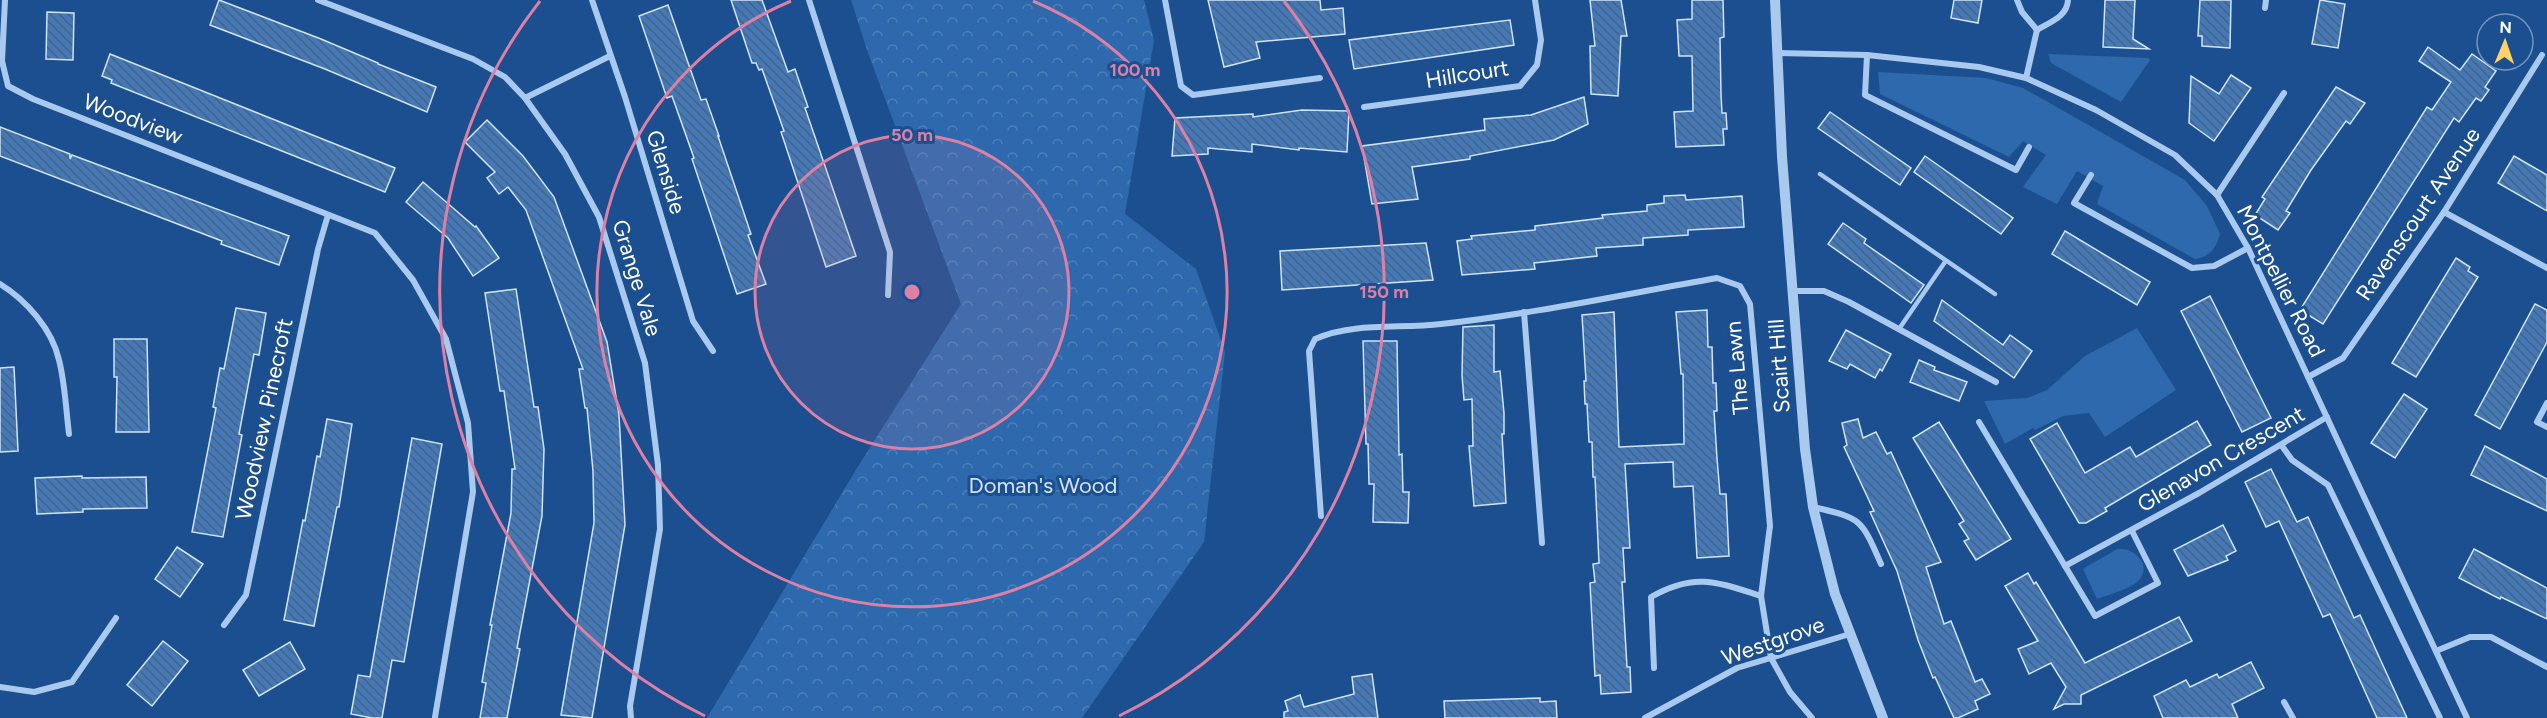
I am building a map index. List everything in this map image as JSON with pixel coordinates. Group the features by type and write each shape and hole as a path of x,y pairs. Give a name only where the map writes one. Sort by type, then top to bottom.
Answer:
{"street":[{"name":"Woodview","path":"5,0 2,61 8,86 33,99 328,215"},
{"name":"Grange Vale","path":"318,0 473,59 505,77 525,98 565,154 599,217 645,363 658,465 660,529 630,706 631,718"},
{"name":"Glenside","path":"592,0 693,321 713,351"},
{"path":"809,0 890,252 888,295"},
{"path":"1164,0 1181,86 1193,95 1320,78"},
{"name":"Hillcourt","path":"1364,108 1520,86 1537,65 1541,40 1535,0"},
{"name":"Scairt Hill","path":"1775,0 1792,291 1805,449 1813,507 1835,594 1883,718"},
{"path":"2017,0 2022,12 2037,30"},
{"path":"2026,78 2037,30 2062,15 2068,7 2068,0"},
{"path":"2265,8 2266,0"},
{"name":"Montpellier Road","path":"1777,53 1867,55 1978,67 2026,78 2096,110 2175,155 2217,195 2248,248 2467,718"},
{"path":"1867,55 1865,94 2016,170 2029,147"},
{"name":"Ravenscourt Avenue","path":"2308,376 2343,358 2444,212 2542,55"},
{"path":"525,98 610,56"},
{"path":"2217,195 2284,93"},
{"path":"2091,175 2074,203 2192,268 2214,266 2248,248"},
{"path":"2444,212 2547,268"},
{"name":"Woodview, Pinecroft","path":"224,624 246,595 318,249 328,215"},
{"path":"328,215 375,233 413,280 446,339 468,423 473,492 435,717"},
{"name":"The Lawn","path":"1321,516 1310,351 1315,339 1333,331 1440,324 1524,312 1717,278 1740,286 1750,304 1770,526 1761,596 1771,658"},
{"path":"0,284 19,296 50,336 59,359 69,434"},
{"path":"1792,291 1824,291 1849,302 1996,382"},
{"path":"1524,312 1542,543"},
{"path":"2547,403 2536,422 2547,427"},
{"name":"Glenavon Crescent","path":"2064,566 2132,531 2282,446 2328,417"},
{"name":"Glenavon Crescent","path":"1979,422 2095,616 2158,583 2132,531"},
{"path":"2282,446 2292,460 2328,485 2440,718"},
{"path":"1813,507 1850,515 1862,525 1881,564"},
{"path":"1654,668 1651,597 1668,587 1696,580 1721,584 1761,596"},
{"path":"0,687 34,692 72,682 116,618"},
{"name":"Westgrove","path":"1645,718 1737,668 1850,634"},
{"path":"2436,651 2470,638 2491,637 2547,666"},
{"path":"1771,658 1790,692 1812,718"},
{"path":"2284,702 2293,718"}],"lane":[{"path":"1820,174 1945,262 1995,294"},
{"path":"1899,329 1945,262"}],"green space":[{"name":"Doman's Wood","path":"851,0 1144,0 1154,40 1125,214 1196,269 1225,352 1204,542 1082,718 707,718 857,468 961,304 867,50"},
{"path":"2048,54 2148,58 2150,60 2121,102 2051,63"},
{"path":"1878,72 1986,78 2023,88 2185,180 2207,206 2220,234 2217,244 2208,254 2195,259 2097,204 2103,186 2077,171 2057,204 2023,187 2046,155 2023,141 2009,157 1880,94"},
{"path":"2137,328 2176,390 2105,437 2089,413 2063,416 2035,430 2033,428 2005,444 1984,401 2027,398 2047,390 2085,356"},
{"path":"2117,549 2130,551 2140,559 2144,570 2142,576 2129,587 2097,599 2083,569"}],"building":[{"path":"219,0 436,87 427,112 325,69 210,25"},
{"path":"731,0 762,0 788,72 795,69 808,107 805,108 856,256 826,267 781,132 784,131 762,69 759,70 756,63 752,63"},
{"path":"1208,0 1320,0 1321,10 1343,8 1345,34 1256,42 1260,58 1224,67"},
{"path":"1590,0 1621,0 1627,36 1621,36 1618,96 1591,94 1590,46 1595,46"},
{"path":"1692,0 1723,0 1724,37 1720,38 1722,113 1726,113 1727,129 1723,129 1724,145 1676,147 1674,112 1693,111 1692,56 1679,56 1677,20 1692,19"},
{"path":"1954,0 1982,0 1978,23 1951,18"},
{"path":"2105,0 2135,0 2133,39 2149,49 2103,47"},
{"path":"2200,0 2231,0 2230,48 2202,46 2202,36 2198,36"},
{"path":"2320,0 2345,4 2338,48 2312,44"},
{"path":"668,5 701,100 706,99 719,136 751,234 748,235 766,284 737,294 692,159 694,158 672,96 667,98 639,16"},
{"path":"47,12 74,13 73,60 46,59"},
{"path":"1510,20 1514,45 1354,69 1349,40"},
{"path":"2428,47 2460,70 2472,54 2475,56 2475,72 2495,72 2485,87 2489,90 2481,101 2476,98 2459,122 2454,118 2323,324 2300,310 2427,107 2432,110 2451,82 2419,61"},
{"path":"110,54 395,168 385,192 111,83 112,80 102,76"},
{"path":"2231,75 2251,88 2214,141 2189,123 2191,76 2219,94"},
{"path":"2336,87 2365,103 2350,124 2346,121 2311,170 2286,211 2290,213 2278,230 2255,215 2265,199 2262,197"},
{"path":"1584,97 1588,124 1554,140 1470,156 1470,159 1412,167 1418,199 1372,204 1362,146 1485,130 1484,119 1531,115"},
{"path":"1302,110 1349,111 1347,152 1299,148 1299,150 1252,144 1252,152 1208,148 1208,154 1172,156 1175,118 1253,114 1253,117"},
{"path":"1830,112 1911,168 1900,185 1818,128"},
{"path":"487,120 523,156 554,197 607,342 619,415 625,525 592,718 561,715 594,523 593,471 587,408 585,408 579,369 583,369 526,210 508,187 499,194 487,178 495,172 465,142"},
{"path":"0,127 70,154 70,159 72,155 289,236 279,265 0,156"},
{"path":"1925,156 2013,218 2001,234 1914,172"},
{"path":"2514,156 2547,175 2547,211 2498,183"},
{"path":"423,182 476,226 499,258 473,276 448,238 406,202"},
{"path":"1685,195 1686,200 1742,196 1744,227 1688,230 1688,235 1643,238 1643,245 1596,248 1597,256 1534,263 1535,269 1462,275 1457,241 1472,239 1471,236 1535,230 1535,226 1603,218 1602,215 1647,211 1647,205 1664,203 1664,196"},
{"path":"1843,223 1866,239 1864,243 1924,285 1911,303 1828,244"},
{"path":"2065,231 2150,282 2137,305 2052,254"},
{"path":"1426,243 1433,280 1282,290 1280,251"},
{"path":"2456,258 2470,267 2468,271 2478,277 2416,377 2392,363"},
{"path":"516,289 534,407 538,407 544,449 542,516 517,648 520,649 507,718 480,718 486,683 482,682 492,625 490,625 511,513 512,469 515,469 504,391 500,391 485,293"},
{"path":"2210,296 2271,418 2242,432 2181,311"},
{"path":"1942,300 2003,345 2010,335 2032,351 2014,378 1934,321"},
{"path":"2535,304 2547,310 2547,342 2500,429 2475,415"},
{"path":"236,308 266,313 259,355 254,354 223,537 192,532 216,408 213,407 220,368 224,369"},
{"path":"1707,310 1708,347 1712,347 1713,383 1716,383 1717,411 1714,411 1720,494 1726,494 1729,556 1697,558 1693,486 1674,487 1673,462 1625,464 1630,548 1623,548 1625,582 1622,582 1627,667 1630,667 1631,692 1601,694 1600,675 1595,676 1590,583 1595,582 1593,564 1599,563 1592,442 1589,442 1587,404 1585,404 1582,315 1614,312 1619,447 1684,444 1683,374 1681,374 1676,312"},
{"path":"1494,325 1494,372 1500,371 1504,413 1504,434 1502,434 1506,503 1474,506 1469,446 1473,446 1472,399 1464,400 1463,327"},
{"path":"1846,330 1891,354 1882,371 1880,369 1875,378 1850,364 1847,369 1829,361"},
{"path":"114,339 147,339 149,432 116,432 117,377 114,377"},
{"path":"1363,341 1397,341 1399,455 1402,454 1403,492 1409,492 1408,523 1373,522 1374,484 1369,484"},
{"path":"1919,360 1935,367 1934,370 1967,382 1959,401 1910,382"},
{"path":"14,367 18,451 0,452 0,368"},
{"path":"2404,394 2427,409 2395,458 2371,443"},
{"path":"327,419 352,424 339,507 337,507 314,626 284,620 303,520 305,521 317,456 320,457"},
{"path":"1858,419 1863,438 1876,432 1887,454 1891,452 1941,562 1926,567 1944,624 1951,621 1975,682 1982,679 1990,694 1975,701 1978,709 1958,718 1954,718 1935,677 1933,678 1918,640 1897,571 1870,512 1874,511 1844,447 1847,445 1842,423"},
{"path":"2197,421 2211,445 2105,508 2107,511 2086,523 2079,523 2030,439 2057,423 2085,473 2130,447 2136,457"},
{"path":"1939,422 2011,539 1976,560 1964,541 1969,539 1959,524 1964,521 1913,438"},
{"path":"412,438 442,444 404,662 392,660 382,718 372,718 351,714 358,675 370,677"},
{"path":"2485,446 2547,479 2547,511 2471,475"},
{"path":"2271,469 2297,522 2308,517 2354,618 2360,615 2407,718 2377,718 2330,614 2323,617 2279,521 2266,527 2245,482"},
{"path":"82,476 82,478 146,477 147,508 83,509 83,512 37,514 35,478"},
{"path":"2223,525 2236,551 2226,556 2228,560 2188,576 2174,550"},
{"path":"177,547 203,564 180,597 155,579"},
{"path":"2474,549 2547,588 2547,619 2459,578"},
{"path":"2028,573 2034,584 2036,582 2085,663 2179,617 2192,641 2081,695 2081,704 2064,704 2054,709 2066,687 2051,663 2029,674 2018,649 2038,641 2005,586"},
{"path":"163,641 188,661 152,706 127,685"},
{"path":"290,642 305,669 259,696 243,670"},
{"path":"2251,662 2264,688 2232,704 2238,718 2163,718 2154,696 2186,680 2190,687 2217,674 2219,678"},
{"path":"1372,674 1378,718 1284,718 1284,712 1288,711 1285,701 1300,695 1304,707 1354,694 1352,677"},
{"path":"1540,698 1540,702 1556,701 1557,718 1445,718 1444,701"}]}
